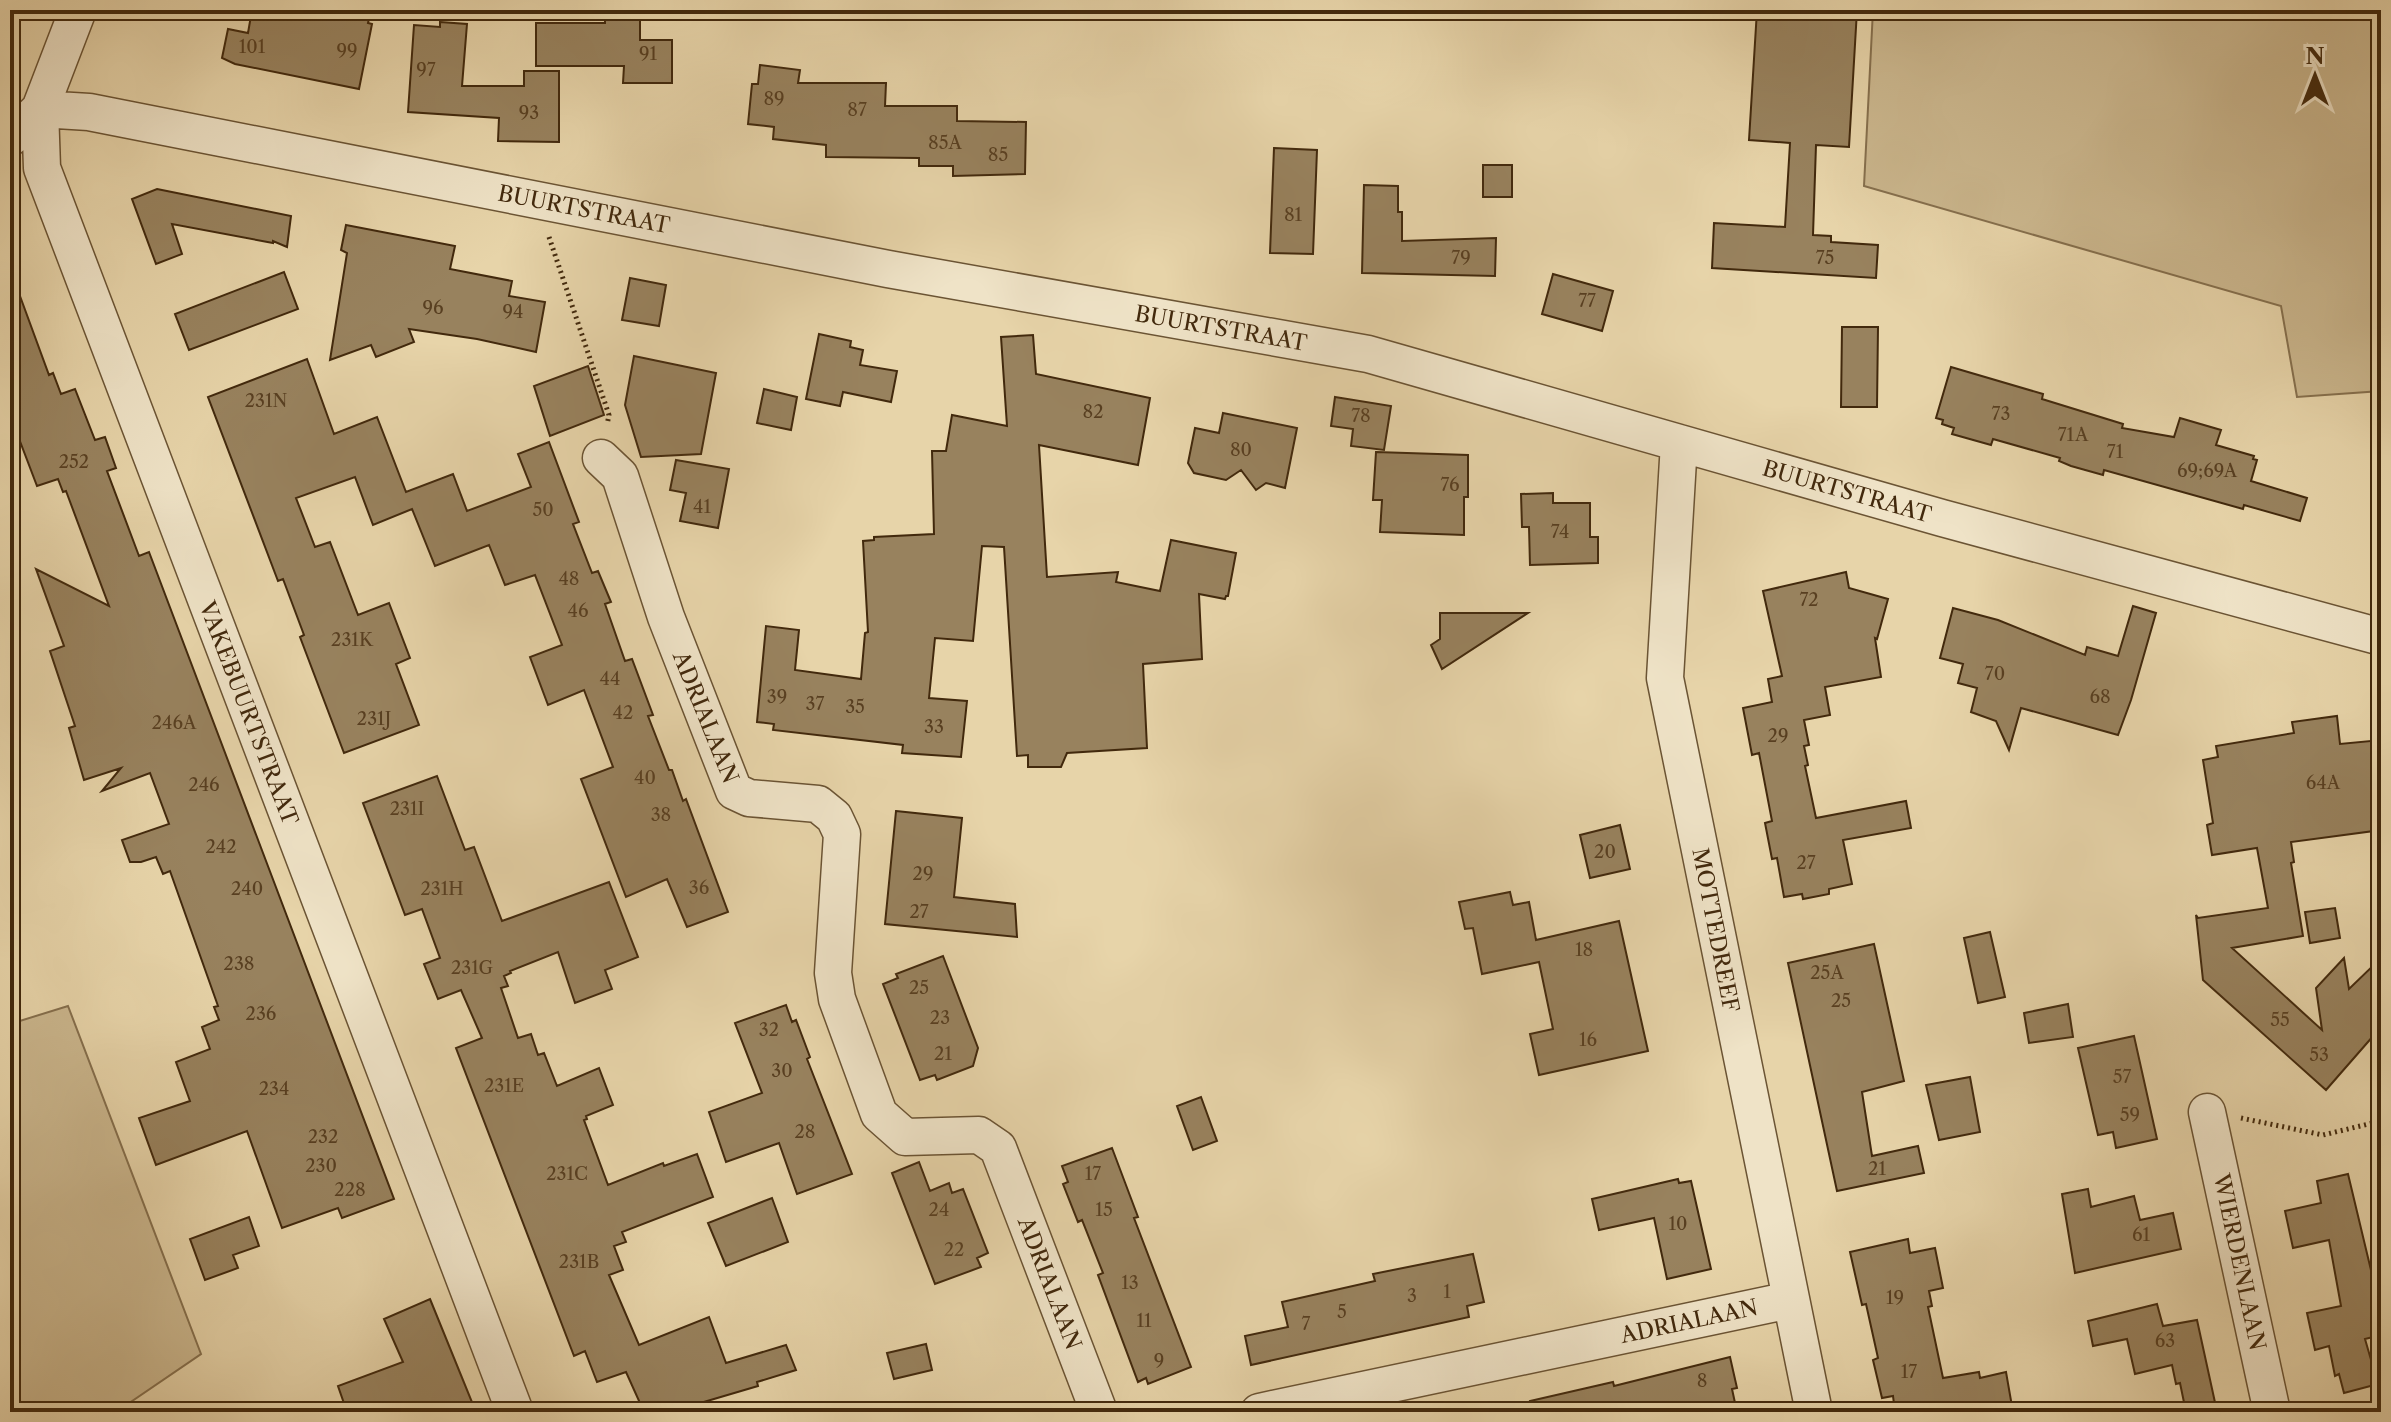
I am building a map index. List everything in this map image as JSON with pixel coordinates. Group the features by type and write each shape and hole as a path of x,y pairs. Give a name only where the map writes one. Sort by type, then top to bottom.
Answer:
{"street":[{"name":"VAKEBUURTSTRAAT","path":"78,10 40,109 42,168 515,1412"},
{"path":"10,138 40,109"},
{"name":"BUURTSTRAAT","path":"40,109 89,112 888,269 1368,354 2381,637"},
{"name":"MOTTEDREEF","path":"1679,443 1665,678 1814,1412"},
{"name":"ADRIALAAN","path":"601,458 620,476 666,617 734,791 749,798 818,804 834,817 842,834 833,973 837,999 879,1114 905,1137 979,1135 998,1148 1099,1412"},
{"name":"WIERDENLAAN","path":"2207,1112 2272,1412"},
{"name":"ADRIALAAN","path":"1276,1410 1790,1300"}],"path":[{"path":"537,199 609,415 601,458"},
{"path":"2207,1112 2323,1135 2381,1121"}],"shaded area":[{"path":"1873,10 2381,10 2381,391 2297,397 2281,306 1864,186"},
{"path":"68,1006 201,1354 116,1412 10,1412 10,1024"}],"building":[{"path":"252,10 371,10 368,23 372,24 359,89 235,64 222,58 228,29 248,33"},
{"path":"605,10 640,10 640,40 672,40 672,83 623,83 624,66 536,66 536,23 605,23"},
{"path":"1757,10 1857,10 1849,147 1816,145 1813,235 1831,236 1831,242 1878,245 1876,278 1712,268 1714,223 1785,227 1790,143 1749,140"},
{"path":"440,22 467,24 462,86 524,86 524,71 559,71 559,142 498,141 499,118 408,112 414,25 440,27"},
{"path":"760,65 800,70 798,83 886,83 885,106 957,106 957,121 1026,122 1025,174 953,176 953,166 919,166 919,158 826,157 826,145 773,139 774,127 748,124 752,84 758,84"},
{"path":"1274,148 1317,150 1313,254 1270,253"},
{"path":"1483,165 1512,165 1512,197 1483,197"},
{"path":"1364,185 1398,186 1402,241 1496,238 1495,276 1362,273"},
{"path":"157,189 291,216 287,247 273,241 172,224 182,254 156,264 132,199"},
{"path":"346,225 455,246 450,269 512,281 509,296 545,302 536,352 409,329 414,342 376,357 371,345 330,360 347,253 341,250"},
{"path":"284,272 298,309 189,350 175,314"},
{"path":"1553,274 1613,291 1602,331 1542,314"},
{"path":"13,277 49,375 53,373 61,394 75,389 95,440 105,437 116,468 107,471 139,556 149,552 394,1199 342,1218 338,1208 282,1228 247,1131 156,1165 139,1118 190,1101 176,1062 210,1049 202,1027 219,1020 214,1007 218,1006 170,871 163,874 156,857 130,862 122,840 169,824 150,773 102,791 121,768 84,780 69,728 75,726 50,651 64,646 36,569 109,606 66,491 63,492 58,479 37,486 10,415 10,278"},
{"path":"630,278 666,285 659,326 622,320"},
{"path":"1842,327 1878,327 1877,407 1841,407"},
{"path":"819,334 851,341 850,347 863,350 860,365 897,371 891,402 843,392 840,406 806,399"},
{"path":"1033,335 1036,374 1150,398 1138,465 1039,445 1047,577 1118,572 1116,582 1160,591 1171,540 1236,553 1228,596 1225,599 1199,594 1202,659 1143,664 1147,748 1067,753 1061,767 1028,767 1028,755 1017,756 1004,547 982,546 973,641 935,638 929,698 967,701 961,757 902,753 903,745 773,730 774,724 757,722 766,626 799,630 795,670 861,679 865,633 868,632 863,541 874,540 874,537 934,534 932,451 946,451 952,415 1007,426 1001,337"},
{"path":"634,356 716,373 701,454 641,457 625,405"},
{"path":"307,359 334,434 377,417 406,492 453,474 467,511 531,487 518,454 549,442 579,522 573,524 592,573 598,571 611,602 605,604 625,661 632,659 653,715 648,716 683,801 686,799 728,912 687,927 667,879 626,897 581,779 613,767 584,690 548,705 530,657 562,645 535,575 505,585 489,545 435,566 412,509 373,525 355,477 296,498 315,547 330,542 358,615 389,603 410,658 396,664 419,725 344,753 300,637 304,635 283,579 278,581 208,397"},
{"path":"588,366 604,415 550,436 534,386"},
{"path":"1951,367 2043,394 2042,399 2123,424 2122,428 2174,437 2180,418 2221,430 2216,445 2254,456 2253,459 2257,460 2251,481 2307,498 2300,521 2244,505 2243,509 2104,470 2103,475 2071,466 2059,461 2060,458 1993,439 1991,445 1952,434 1954,428 1936,418"},
{"path":"764,389 797,397 791,430 757,423"},
{"path":"1335,397 1391,406 1384,450 1351,446 1353,429 1331,426"},
{"path":"1223,413 1297,428 1285,488 1266,483 1256,490 1241,470 1226,480 1194,473 1188,463 1195,428 1219,433"},
{"path":"1376,452 1468,455 1464,535 1380,532 1382,500 1373,500"},
{"path":"676,460 729,469 718,528 680,521 686,493 670,490"},
{"path":"1553,493 1553,503 1590,503 1590,537 1598,537 1598,563 1530,565 1529,527 1522,527 1521,494"},
{"path":"1846,572 1849,588 1888,599 1875,638 1881,677 1825,687 1830,715 1804,720 1809,745 1804,746 1808,765 1805,766 1816,818 1906,801 1911,828 1843,840 1852,884 1829,889 1829,894 1803,899 1802,894 1784,897 1777,858 1772,859 1765,823 1772,821 1759,753 1752,755 1743,708 1772,702 1768,679 1782,676 1763,591"},
{"path":"2133,606 2156,613 2118,735 2021,708 2009,750 1996,721 1971,712 1977,688 1958,683 1963,664 1940,658 1953,608 1998,620 2085,655 2087,647 2118,656"},
{"path":"1440,613 1528,613 1442,669 1431,645 1440,639"},
{"path":"2337,716 2340,744 2381,740 2381,830 2291,842 2294,862 2291,863 2303,936 2232,948 2322,1030 2316,988 2344,958 2349,989 2381,958 2381,1027 2326,1090 2203,980 2196,915 2198,918 2268,908 2257,848 2212,855 2207,825 2213,823 2203,760 2218,757 2216,746 2294,733 2292,722"},
{"path":"437,776 465,850 474,847 502,921 609,882 638,957 605,970 612,989 575,1003 558,952 510,971 504,976 508,986 501,988 518,1038 531,1034 538,1055 544,1053 557,1086 599,1068 613,1105 586,1116 584,1120 608,1185 663,1163 664,1166 697,1154 713,1197 622,1232 626,1242 614,1246 623,1270 609,1275 639,1345 709,1317 726,1363 786,1345 796,1370 757,1382 758,1386 680,1409 644,1412 626,1372 597,1382 585,1351 574,1356 456,1048 482,1038 461,990 438,999 424,964 440,958 422,909 405,915 363,803"},
{"path":"896,811 962,818 954,897 1015,904 1017,937 885,924"},
{"path":"1620,825 1630,869 1590,878 1580,835"},
{"path":"1510,892 1513,905 1529,902 1536,940 1619,921 1648,1051 1539,1075 1530,1034 1553,1029 1539,962 1482,974 1473,928 1465,929 1459,902"},
{"path":"2335,908 2340,938 2310,943 2305,912"},
{"path":"1990,932 2005,997 1978,1003 1964,938"},
{"path":"1874,944 1904,1081 1862,1092 1872,1156 1918,1146 1924,1173 1837,1191 1788,963"},
{"path":"943,956 978,1048 973,1066 937,1080 935,1075 920,1080 883,984 898,978 896,974"},
{"path":"2068,1004 2073,1037 2029,1043 2024,1013"},
{"path":"786,1005 792,1022 796,1020 810,1057 807,1059 852,1174 797,1194 779,1143 726,1162 709,1112 762,1093 735,1023"},
{"path":"2134,1036 2157,1139 2116,1148 2113,1132 2098,1135 2078,1048"},
{"path":"1970,1077 1980,1132 1939,1140 1926,1085"},
{"path":"1201,1097 1217,1141 1193,1150 1177,1106"},
{"path":"1112,1148 1138,1217 1134,1218 1191,1367 1148,1384 1146,1378 1138,1382 1098,1275 1103,1273 1082,1220 1078,1222 1063,1184 1068,1182 1062,1166"},
{"path":"919,1162 930,1191 949,1183 952,1193 963,1189 988,1253 977,1258 981,1267 935,1284 892,1173"},
{"path":"2348,1174 2381,1312 2381,1335 2365,1339 2378,1384 2344,1393 2339,1374 2335,1376 2329,1346 2315,1350 2307,1313 2341,1306 2329,1240 2293,1248 2285,1211 2321,1203 2317,1181"},
{"path":"1678,1179 1679,1183 1691,1181 1711,1269 1667,1279 1654,1218 1599,1230 1592,1199"},
{"path":"2088,1189 2091,1207 2134,1196 2140,1220 2173,1213 2181,1249 2075,1273 2062,1194"},
{"path":"772,1198 788,1242 726,1266 708,1223"},
{"path":"249,1217 259,1246 233,1255 238,1268 205,1280 190,1239"},
{"path":"1908,1239 1910,1253 1935,1248 1943,1288 1929,1291 1932,1306 1928,1307 1943,1378 1979,1372 1980,1378 2006,1372 2013,1412 1895,1412 1893,1396 1882,1398 1873,1360 1878,1358 1850,1252"},
{"path":"1473,1254 1484,1302 1467,1306 1469,1317 1251,1365 1245,1336 1288,1327 1282,1302 1375,1281 1373,1274"},
{"path":"430,1299 476,1412 347,1412 338,1386 403,1362 384,1319"},
{"path":"2157,1304 2163,1326 2197,1320 2216,1407 2186,1412 2180,1383 2176,1384 2172,1365 2135,1374 2127,1339 2093,1346 2088,1321"},
{"path":"926,1344 932,1370 894,1379 887,1353"},
{"path":"1730,1357 1737,1388 1732,1389 1737,1412 1532,1412 1530,1401 1613,1382 1614,1386"}]}
